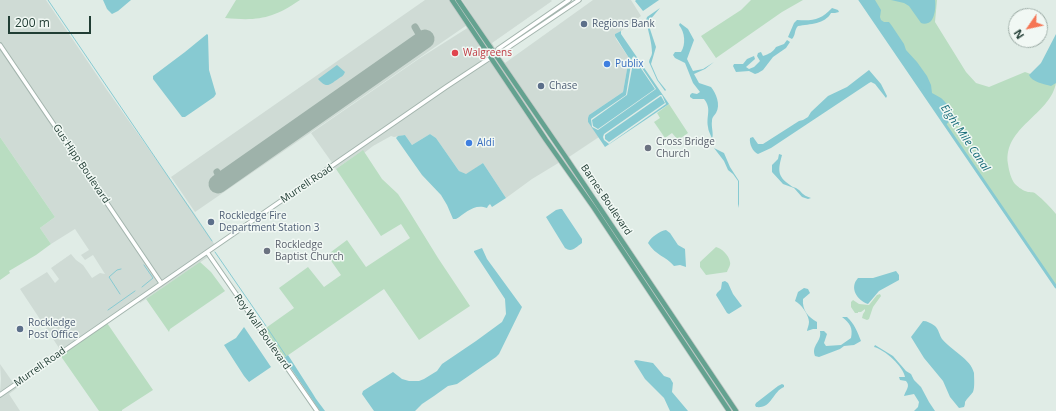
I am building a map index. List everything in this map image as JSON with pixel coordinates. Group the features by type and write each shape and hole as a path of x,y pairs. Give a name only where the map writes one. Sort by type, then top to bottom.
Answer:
{"main road":[{"name":"Barnes Boulevard","path":"452,0 596,209 729,411"},
{"name":"Barnes Boulevard","path":"458,0 557,143 736,411"},
{"path":"503,75 507,78 528,108 536,113"},
{"path":"530,115 537,118 551,138 557,143"},
{"path":"596,209 604,213"},
{"path":"596,209 622,241"}],"street":[{"name":"Murrell Road","path":"496,54 498,49 568,0"},
{"name":"Murrell Road","path":"0,395 491,57 500,53 579,0"},
{"name":"Gus Hipp Boulevard","path":"0,45 162,283"},
{"name":"Roy Wall Boulevard","path":"207,252 317,411"}],"shaded area":[{"path":"0,0 46,0 215,245 162,281 0,42"},
{"path":"425,0 450,0 467,25 195,212 171,177"},
{"path":"462,0 552,1 492,43 496,50 495,51"},
{"path":"593,0 631,0 641,16 615,34 616,39 629,58 623,92 589,115 588,122 599,137 569,157 498,55 505,63"},
{"path":"469,27 489,57 333,164 311,133 420,58"},
{"path":"0,48 159,283 61,351 20,289 47,272 55,283 59,279 51,268 71,254 83,265 92,278 100,273 105,274 93,255 85,260 81,255 89,250 75,229 51,244 40,228 55,217 0,137"},
{"path":"490,59 560,162 532,179 506,198 483,163 466,175 459,171 436,138 430,134 412,145 405,135 394,137 391,136 364,153 362,151 336,169 334,167"},
{"path":"206,254 208,257 140,303 138,300"},
{"path":"0,364 14,384 0,393 1,379"},
{"path":"15,386 17,388 9,394 20,411 0,411 0,397"}],"green space":[{"path":"236,0 300,0 273,15 256,19 225,18"},
{"path":"751,0 803,0 782,12 716,58 701,36 741,10"},
{"path":"860,0 937,0 935,22 966,72 976,83 989,87 1025,72 1056,83 1052,94 1045,104 1019,131 1013,140 1008,151 1008,164 1010,175 1015,184 1026,192 1035,193 1056,214 1056,287"},
{"path":"669,104 688,133 678,140 672,133 665,138 654,122 660,118 657,113"},
{"path":"0,137 55,217 40,228 51,244 9,271 10,273 0,280"},
{"path":"363,150 382,179 398,194 470,306 419,340 384,289 284,358 263,330 294,308 279,288 308,267 324,287 341,275 327,255 347,240 366,267 410,238 401,224 381,236 336,169"},
{"path":"716,247 726,254 729,259 730,266 727,272 706,275 700,267 700,262"},
{"path":"200,262 211,272 225,291 170,329 169,332 146,299"},
{"path":"880,294 881,296 873,307 869,319 867,320 862,318 865,309 861,312 855,313 851,307 851,302 853,300 859,304 869,305 877,295"},
{"path":"107,323 153,390 122,411 99,411 60,355"}],"water":[{"path":"103,0 131,0 112,14 107,9"},
{"path":"659,0 643,11 635,1"},
{"path":"860,0 875,0 881,10 881,20 884,22 889,22 904,44 906,50 927,76 931,85 932,93 941,98 947,104 951,111 951,118 946,125"},
{"path":"891,0 935,0 934,16 930,22 926,24 921,23 909,6 904,3"},
{"path":"660,8 649,21 656,47 651,64 658,80 666,90 665,91 657,80 649,62 652,49 646,20 647,17"},
{"path":"832,8 838,10 839,12 831,13 828,17 821,21 798,26 792,39 788,37 794,23 797,20 816,19 824,15"},
{"path":"680,23 688,29 694,40 687,59 693,71 703,69 714,62 705,69 694,74 699,83 711,87 715,92 717,99 718,106 712,120 712,139 708,128 708,106 704,99 693,99 690,97 692,93 697,94 700,92 693,83 685,63 675,58 673,55 675,52 681,52 684,46 684,35 679,25"},
{"path":"621,31 621,34 669,104 605,147 588,122 588,118 589,115 623,92 629,58 615,34","holes":["634,56 656,89 598,130 592,127 591,119 626,95 632,58","662,95 666,104 609,144 604,140 604,134"]},
{"path":"207,34 209,70 216,94 214,97 185,117 182,117 153,79 153,76"},
{"path":"1056,34 1056,83 1051,86 1035,81 1029,75 1041,63"},
{"path":"787,40 790,42 786,48 773,57 763,70 755,74 749,71 736,72 733,66 734,64 743,64 747,59 754,56 755,59 746,67 749,69 754,67 760,61 757,56 758,53 761,52 763,56 772,52 776,47 784,44"},
{"path":"634,58 655,89 598,129 593,126 592,120 627,95"},
{"path":"337,65 345,72 344,75 328,85 324,84 318,79"},
{"path":"869,70 881,84 887,96 886,98 875,84 871,82 771,148 758,154 753,150 750,143 750,138 753,137 758,144 763,144 799,121 808,117 811,112 828,96 847,87"},
{"path":"661,96 665,103 609,142 605,139 605,135"},
{"path":"430,134 436,138 459,171 466,174 483,163 506,198 492,207 490,204 487,208 474,208 456,219 453,219 441,195 422,175 396,138 398,136 405,135 412,145"},
{"path":"714,148 724,153 730,167 739,181 738,208 738,181 728,170 724,161"},
{"path":"779,154 782,155 779,169 783,179 804,195 811,198 808,199 802,197 794,188 783,184 772,172 772,165 778,159"},
{"path":"562,209 582,239 582,243 572,250 565,248 546,217"},
{"path":"666,230 670,233 678,245 685,249 686,267 680,265 674,266 654,251 648,243 656,235"},
{"path":"482,248 487,259 522,307 499,354 457,384 448,386 422,404 415,411 374,411 362,394 363,391 393,372 402,379 409,381 419,381 424,379 437,371 442,364 502,322 506,314 505,299 474,252"},
{"path":"896,271 899,275 899,280 879,291 868,304 858,297 854,290 855,282 858,278 873,278"},
{"path":"725,281 728,283 733,294 742,306 729,314 716,295 721,289 722,282"},
{"path":"804,288 808,289 810,293 803,299 805,310 811,318 817,322 817,329 807,331 809,322 808,316 802,307 795,301 798,292"},
{"path":"842,317 847,317 852,322 861,341 854,345 844,346 819,357 815,356 814,349 820,338 820,331 824,331 827,334 824,343 826,346 841,345 851,338 852,331 850,326"},
{"path":"923,321 929,322 935,326 942,339 965,359 972,368 974,373 974,390 965,402 964,407 959,408 950,397 943,381 924,358 911,337"},
{"path":"244,327 271,367 249,382 224,345 236,338"},
{"path":"875,345 893,356 906,371 911,374 914,380 921,387 935,411 914,411 918,407 919,402 914,394 904,396 908,385 906,381 900,380 899,377 905,377 904,373 888,355 874,347"},
{"path":"288,355 325,411 320,411 284,358"},
{"path":"636,360 653,363 664,376 670,378 673,383 672,392 688,411 670,411 664,398 645,379 634,361"},
{"path":"782,384 784,387 780,389 769,403 761,407 756,407 756,403"}],"waterway":[{"path":"48,0 212,241"},
{"name":"Eight Mile Canal","path":"860,0 1056,287"},
{"path":"215,252 266,326"},
{"path":"142,287 153,278 144,265"},
{"path":"120,294 109,277 117,270 121,269"},
{"path":"108,310 135,291"},
{"path":"268,329 286,356"}],"taxiway":[{"path":"415,27 423,41"},
{"path":"217,172 222,181"}],"runway":[{"path":"218,184 425,39"}],"place":[{"name":"Regions Bank","path":"584,24"},
{"name":"Walgreens","path":"455,53"},
{"name":"Publix","path":"607,64"},
{"name":"Chase","path":"541,86"},
{"name":"Aldi","path":"469,143"},
{"name":"Cross Bridge Church","path":"648,148"},
{"name":"Rockledge Fire Department Station 3","path":"211,222"},
{"name":"Rockledge Baptist Church","path":"267,251"},
{"name":"Rockledge Post Office","path":"20,329"}]}
